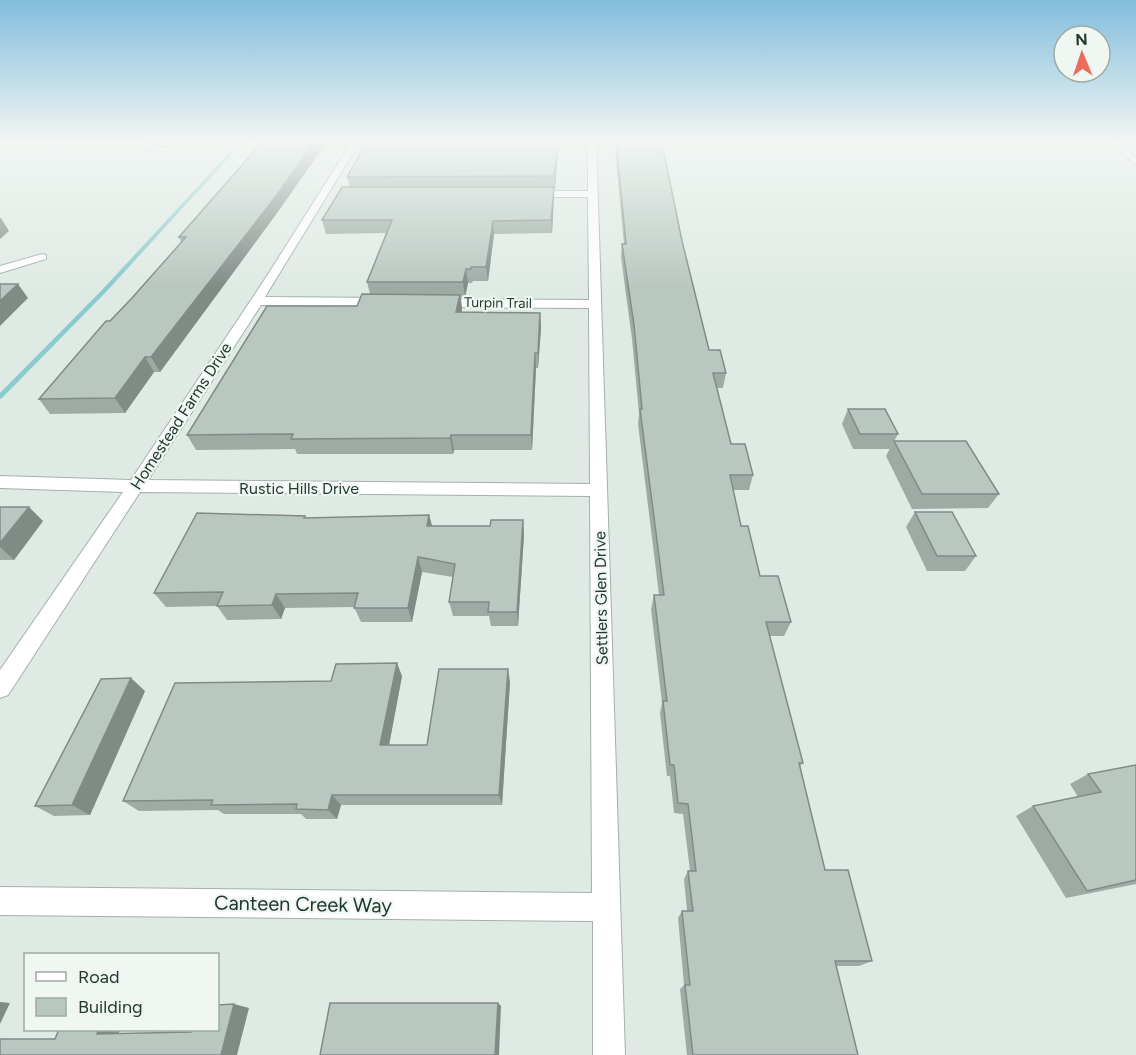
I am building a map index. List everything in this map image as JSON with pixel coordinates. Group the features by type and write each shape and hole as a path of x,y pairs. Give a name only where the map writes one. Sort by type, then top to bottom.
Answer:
{"street":[{"name":"Homestead Farms Drive","path":"0,688 256,301 333,189"},
{"name":"Settlers Glen Drive","path":"592,189 609,1055"},
{"path":"522,194 592,194"},
{"path":"0,270 42,257"},
{"path":"256,301 397,302"},
{"name":"Turpin Trail","path":"420,302 596,304"},
{"name":"Rustic Hills Drive","path":"0,482 135,486 599,490"},
{"name":"Canteen Creek Way","path":"0,901 606,907"}],"building":[{"path":"221,189 281,189 151,357 145,357 115,398 39,399 106,321 110,321 132,298 186,237 179,237"},
{"path":"341,189 554,189 551,220 493,221 486,267 466,269 463,282 367,282 392,220 322,220"},
{"path":"621,189 671,189 709,350 720,350 726,373 713,373 731,444 745,444 753,475 730,475 741,526 748,526 760,576 778,576 791,622 766,622 803,763 799,763 825,870 848,870 872,961 835,961 858,1055 693,1055 685,985 690,985 682,911 693,911 688,871 696,871 688,804 678,803 674,765 670,765 663,701 667,701 654,595 664,595 640,409 642,409 634,325 622,244 626,244"},
{"path":"0,284 18,284 0,301"},
{"path":"362,294 460,295 456,312 540,313 538,353 535,353 531,435 291,439 293,434 187,435 267,306 357,306"},
{"path":"848,409 885,409 898,434 860,434"},
{"path":"894,441 966,441 999,494 922,494"},
{"path":"0,507 29,507 0,543"},
{"path":"915,512 952,512 976,556 937,556"},
{"path":"197,513 305,516 304,518 429,515 427,526 490,526 491,520 523,520 517,612 488,612 489,602 449,602 455,564 418,557 408,608 354,608 358,593 276,594 272,605 217,606 223,592 154,593"},
{"path":"397,663 380,745 427,745 439,669 508,669 499,795 332,795 328,810 296,809 297,804 211,805 213,800 123,801 175,683 331,681 336,664"},
{"path":"131,678 72,805 35,806 101,679"},
{"path":"1136,765 1136,880 1087,891 1033,806 1101,792 1088,774"},
{"path":"330,1003 498,1003 495,1055 320,1055"},
{"path":"234,1004 221,1055 0,1055 0,1039 55,1039 58,1031 98,1031 97,1034 219,1031 219,1005"}],"waterway":[{"path":"0,397 104,291 198,189"}]}
